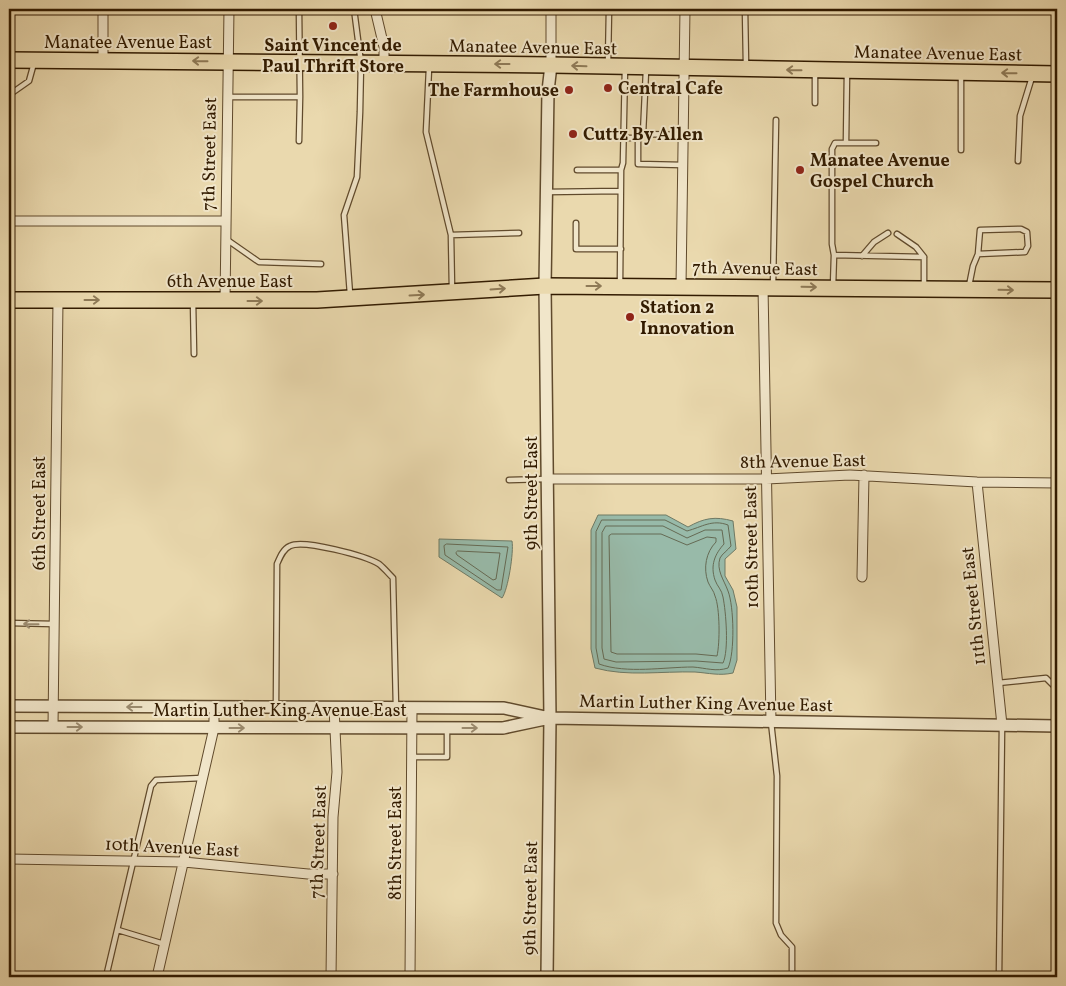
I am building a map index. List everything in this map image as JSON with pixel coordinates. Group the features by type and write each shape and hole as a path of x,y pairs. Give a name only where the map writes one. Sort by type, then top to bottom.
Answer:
{"main road":[{"name":"Manatee Avenue East","path":"9,60 551,65 1057,74"},
{"name":"7th Avenue East","path":"452,293 545,286 1053,291"},
{"name":"6th Avenue East","path":"9,300 225,301 452,293"}],"street":[{"path":"103,9 103,60"},
{"name":"7th Street East","path":"225,301 224,221 229,9"},
{"path":"375,9 384,47 384,63"},
{"name":"9th Street East","path":"547,977 550,718 545,286 551,9"},
{"path":"681,286 685,9"},
{"path":"9,221 224,221"},
{"name":"10th Street East","path":"768,287 766,479 771,722"},
{"name":"6th Street East","path":"53,727 58,300"},
{"path":"862,577 864,475"},
{"name":"8th Avenue East","path":"548,479 766,479 864,475 977,482 1057,483"},
{"name":"11th Street East","path":"977,482 1002,726"},
{"name":"Martin Luther King Avenue East","path":"9,706 504,708 550,718 1057,726"},
{"path":"157,977 214,728 214,707"},
{"name":"7th Street East","path":"331,977 333,818 337,772 334,708"},
{"name":"8th Street East","path":"410,977 412,708"},
{"name":"Martin Luther King Avenue East","path":"9,727 503,728 550,718"},
{"name":"10th Avenue East","path":"9,859 184,862 308,874 333,874"}],"lane":[{"path":"299,9 300,141"},
{"path":"350,298 344,215 357,178 361,63 354,9"},
{"path":"608,67 609,9"},
{"path":"746,9 746,69"},
{"path":"9,95 32,77 35,60"},
{"path":"429,64 426,132 451,235 452,293"},
{"path":"620,286 620,191 623,163 625,67"},
{"path":"643,134 646,68"},
{"path":"815,70 815,103"},
{"path":"846,143 847,71"},
{"path":"961,72 961,150"},
{"path":"1018,161 1020,116 1034,74"},
{"path":"227,97 300,97"},
{"path":"768,287 776,120"},
{"path":"624,138 638,138 643,134 684,135"},
{"path":"638,138 638,164 683,165"},
{"path":"833,288 832,149 834,142 876,143"},
{"path":"577,170 621,170"},
{"path":"547,192 620,191"},
{"path":"576,223 576,249 621,249"},
{"path":"969,290 972,266 978,254 980,230 1021,229 1027,232 1028,246 1025,252 978,254"},
{"path":"451,235 519,233"},
{"path":"862,256 874,242 888,233"},
{"path":"897,234 916,246 924,257 924,289"},
{"path":"224,238 259,262 321,264"},
{"path":"834,255 924,257"},
{"path":"193,300 194,354"},
{"path":"509,480 548,479"},
{"path":"276,707 277,564 280,554 288,546 300,543 315,544 378,564 393,578 396,708"},
{"path":"9,623 54,624"},
{"path":"997,683 1046,678 1054,686 1057,697"},
{"name":"10th Street East","path":"771,722 777,776 776,923 781,935 792,947 792,977"},
{"path":"999,977 1002,726"},
{"path":"411,757 447,757 447,728"},
{"path":"106,977 151,786 156,780 202,778"},
{"path":"118,930 165,944"}],"water":[{"path":"598,515 666,515 688,527 710,519 733,521 736,549 725,559 725,576 733,590 737,607 737,660 733,673 632,673 595,668 591,649 591,530"},
{"path":"439,539 512,541 510,571 502,598 439,557"}],"place":[{"name":"Saint Vincent de Paul Thrift Store","path":"333,26"},
{"name":"Central Cafe","path":"608,88"},
{"name":"The Farmhouse","path":"569,90"},
{"name":"Cuttz By Allen","path":"573,134"},
{"name":"Manatee Avenue Gospel Church","path":"800,170"},
{"name":"Station 2 Innovation","path":"630,317"}]}
